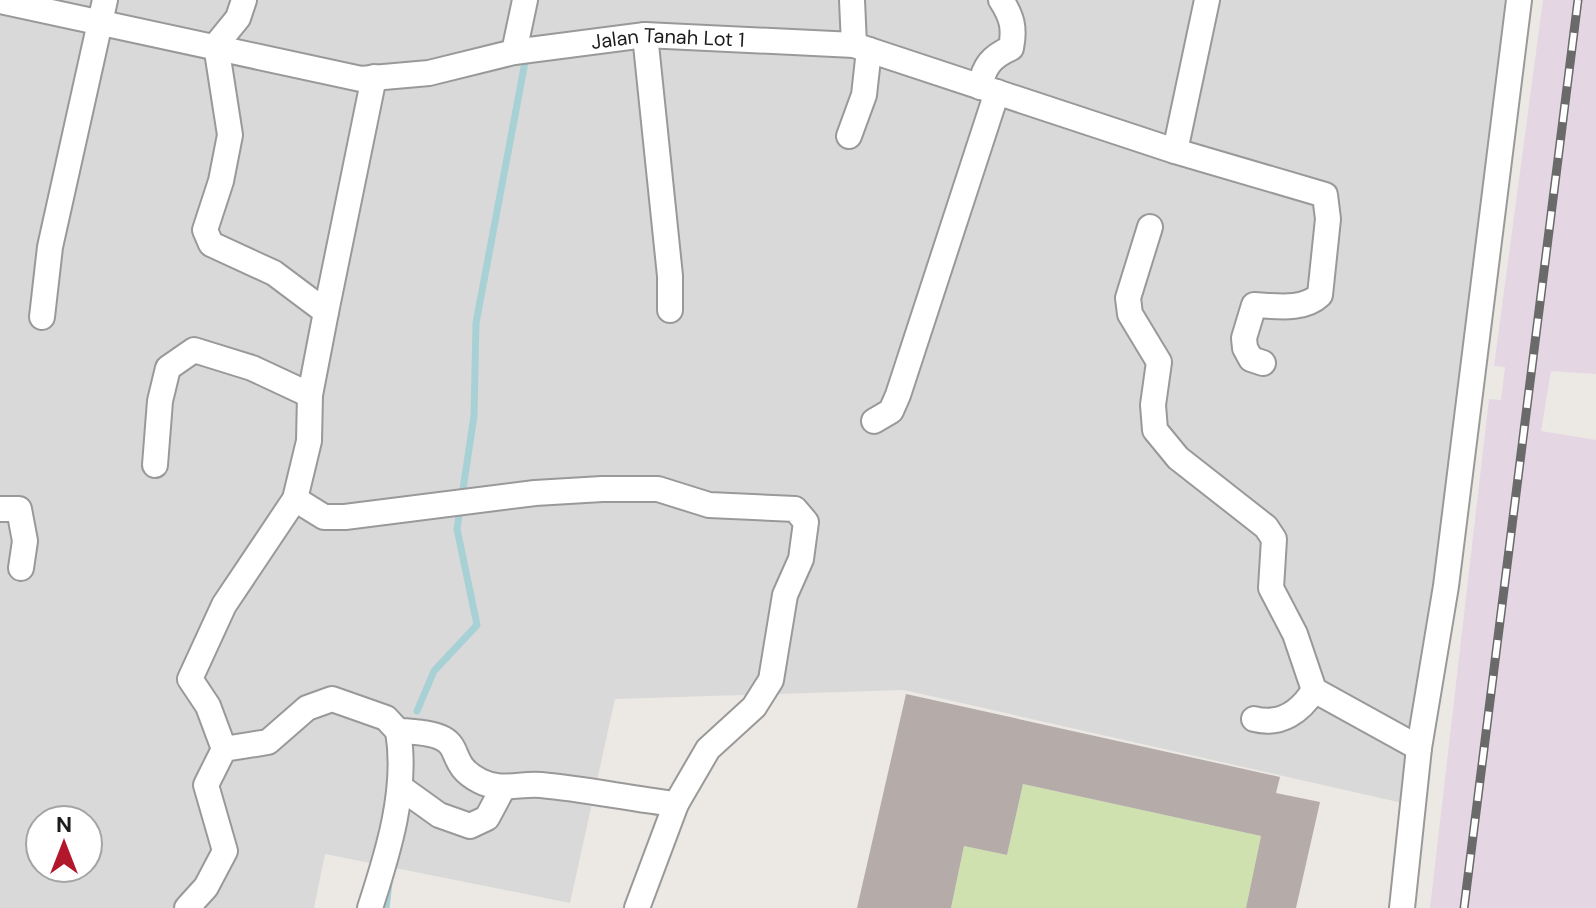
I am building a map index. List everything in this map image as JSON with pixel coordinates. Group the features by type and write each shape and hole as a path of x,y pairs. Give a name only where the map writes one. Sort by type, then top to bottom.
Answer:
{"street":[{"path":"244,0 238,18 216,45 230,135 221,181 205,230 206,239 220,249 274,273 326,312"},
{"path":"514,52 525,0"},
{"path":"849,136 864,95 861,48 852,0"},
{"path":"874,421 891,411 898,395 988,90 984,68 997,55 1011,48 1014,30 1012,16 1001,0"},
{"path":"1175,151 1207,0"},
{"path":"1402,908 1419,748 1446,586 1519,0"},
{"name":"Jalan Tanah Lot 1","path":"0,1 102,12 216,45 361,79 429,73 514,52 645,35 861,48 1175,151 1325,195 1328,219 1320,295 1313,301 1295,306 1254,305 1249,313 1245,348 1251,359 1263,363"},
{"path":"42,317 50,247 102,12"},
{"path":"645,35 670,276 670,310"},
{"path":"187,908 206,887 225,851 206,785 224,749 208,706 190,679 224,605 295,499 309,441 310,395 374,77"},
{"path":"1150,227 1128,298 1130,314 1159,362 1153,405 1155,430 1178,458 1266,527 1274,539 1271,588 1295,634 1314,690 1419,748"},
{"path":"155,465 160,401 168,368 194,350 252,368 310,395"},
{"path":"295,499 324,517 345,517 535,493 658,489 709,505 795,509 806,522 801,559 785,595 771,680 754,707 708,749 676,804 637,908"},
{"path":"0,509 19,509 25,541 21,568"},
{"path":"1254,719 1287,717 1303,707 1314,690"},
{"path":"224,749 268,742 307,708 332,699 386,718 398,731 403,757 400,787 370,908"},
{"path":"398,731 438,733 446,738 464,766 479,781 503,788 538,785 676,804"},
{"path":"400,787 439,815 470,826 487,818 503,788"}],"shaded area":[{"path":"0,0 1505,0 1407,804 904,690 615,699 570,903 325,854 314,908 0,908"},
{"path":"1543,0 1596,0 1596,374 1551,371 1541,431 1596,440 1596,908 1430,908 1489,399 1501,400 1505,367 1494,366"}],"green space":[{"path":"1023,784 1261,836 1246,908 951,908 964,846 1007,855"}],"building":[{"path":"906,694 1280,777 1276,793 1320,802 1296,908 1246,908 1261,836 1023,784 1007,855 964,846 951,908 857,908"}],"waterway":[{"path":"417,711 434,671 477,625 457,529 474,416 476,323 525,62"},
{"path":"386,908 389,883"}],"railway":[{"path":"1464,908 1578,0"}]}
